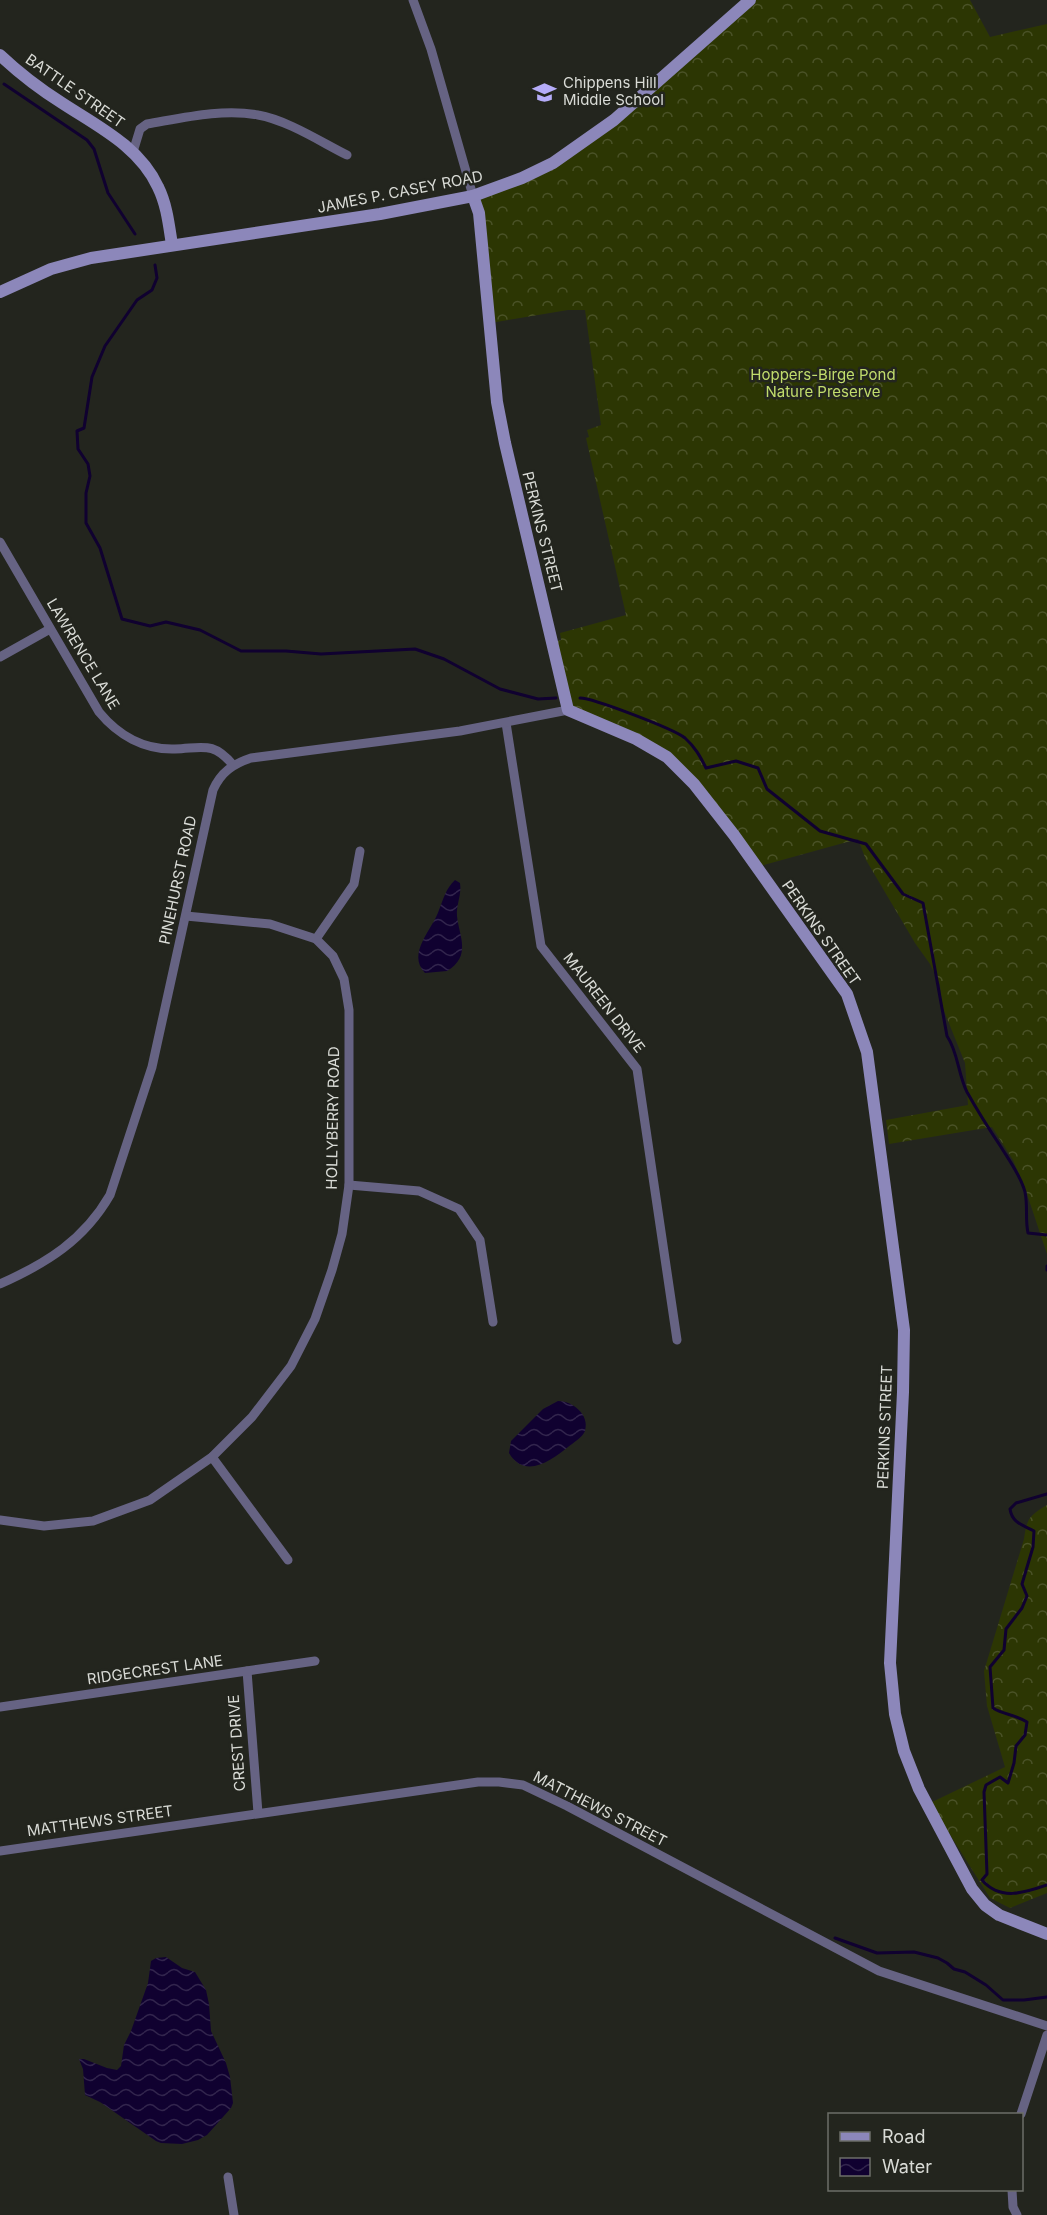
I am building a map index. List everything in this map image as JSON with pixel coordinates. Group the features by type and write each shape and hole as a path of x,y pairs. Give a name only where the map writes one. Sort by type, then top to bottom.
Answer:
{"street":[{"name":"PERKINS STREET","path":"413,0 431,49 472,196 479,213 497,402 568,710 628,736 668,757 694,784 734,835 847,994 867,1052 904,1330 890,1663 895,1714 904,1752 915,1780 972,1889 985,1905 999,1915 1047,1934"},
{"name":"JAMES P. CASEY ROAD","path":"0,292 51,269 91,258 381,214 472,196 538,171 584,142 622,113 750,0"},
{"name":"BATTLE STREET","path":"0,55 43,90 133,152 147,168 158,187 165,206 172,245"},
{"name":"BATTLE STREET","path":"133,152 140,129 147,124 226,113 259,115 304,133 347,155"},
{"name":"LAWRENCE LANE","path":"0,542 99,712 120,734 135,742 154,747 174,749 207,746 222,752 233,765"},
{"path":"0,657 50,629"},
{"path":"233,765 251,758 424,736 568,710"},
{"name":"MAUREEN DRIVE","path":"506,723 541,946 637,1069 677,1340"},
{"name":"PINEHURST ROAD","path":"0,1284 50,1259 78,1237 99,1214 110,1195 152,1067 213,790 219,778 233,765"},
{"path":"186,916 270,924 316,939 354,884 360,851"},
{"name":"HOLLYBERRY ROAD","path":"0,1520 44,1526 93,1521 150,1500 212,1457 252,1417 296,1357 315,1319 332,1270 342,1234 349,1185 349,1010 344,979 333,956 316,939"},
{"path":"349,1185 419,1191 459,1209 480,1240 493,1322"},
{"path":"212,1457 288,1560"},
{"name":"RIDGECREST LANE","path":"0,1707 315,1661"},
{"name":"CREST DRIVE","path":"247,1671 258,1813"},
{"name":"MATTHEWS STREET","path":"0,1851 478,1782 522,1785 567,1806 879,1971 1047,2026"},
{"path":"1022,2113 1047,2035"},
{"path":"228,2177 234,2215"},
{"path":"1012,2191 1013,2207 1017,2215"}],"green space":[{"name":"Hoppers-Birge Pond Nature Preserve","path":"750,0 970,0 990,37 1047,24 1047,1254 1013,1160 992,1127 889,1144 886,1120 968,1105 965,1063 942,1006 940,985 930,964 866,860 858,839 757,867 667,757 568,710 554,642 561,640 560,633 626,615 586,438 589,437 587,430 601,425 585,310 568,310 490,323 473,196 553,163"},
{"path":"1047,1505 1047,1893 1010,1908 990,1898 930,1803 1005,1767 987,1706 984,1671 1026,1526 1033,1515"}],"water":[{"path":"455,880 460,883 457,916 462,952 455,965 447,971 425,973 418,957 419,949 447,890"},
{"path":"558,1401 569,1403 579,1410 585,1419 584,1433 578,1440 547,1462 530,1466 515,1461 509,1453 511,1441 543,1409"},
{"path":"166,1957 182,1968 195,1972 206,1990 211,2031 226,2063 233,2103 207,2135 182,2144 156,2141 100,2102 85,2095 83,2069 79,2059 117,2070 121,2066 124,2045 148,1983 151,1961"}],"waterway":[{"path":"4,84 87,140 94,149 108,193 135,234"},
{"path":"155,265 157,278 152,290 137,300 105,346 92,377 84,428 77,431 78,449 88,464 90,476 86,493 86,523 100,548 122,619 150,626 166,622 200,630 241,651 321,654 415,649 444,659 500,689 538,699 556,698"},
{"path":"580,698 616,708 678,734 692,745 706,768 736,761 758,768 767,789 820,831 866,844 903,894 923,903 947,1036 954,1049 964,1085 1021,1180 1026,1197 1028,1233 1047,1235"},
{"path":"1047,1494 1016,1503 1010,1509 1016,1521 1034,1531 1033,1547 1022,1584 1027,1596 1022,1608 1006,1629 1004,1650 990,1667 993,1708 1027,1722 1025,1735 1016,1746 1008,1783 1000,1777 986,1785 984,1792 987,1874 982,1880 989,1887 1004,1893 1030,1891 1047,1885"},
{"path":"835,1938 877,1953 914,1952 938,1958 986,1985 1003,2000 1047,1997"}],"place":[{"name":"Chippens Hill Middle School","path":"545,92"}]}
